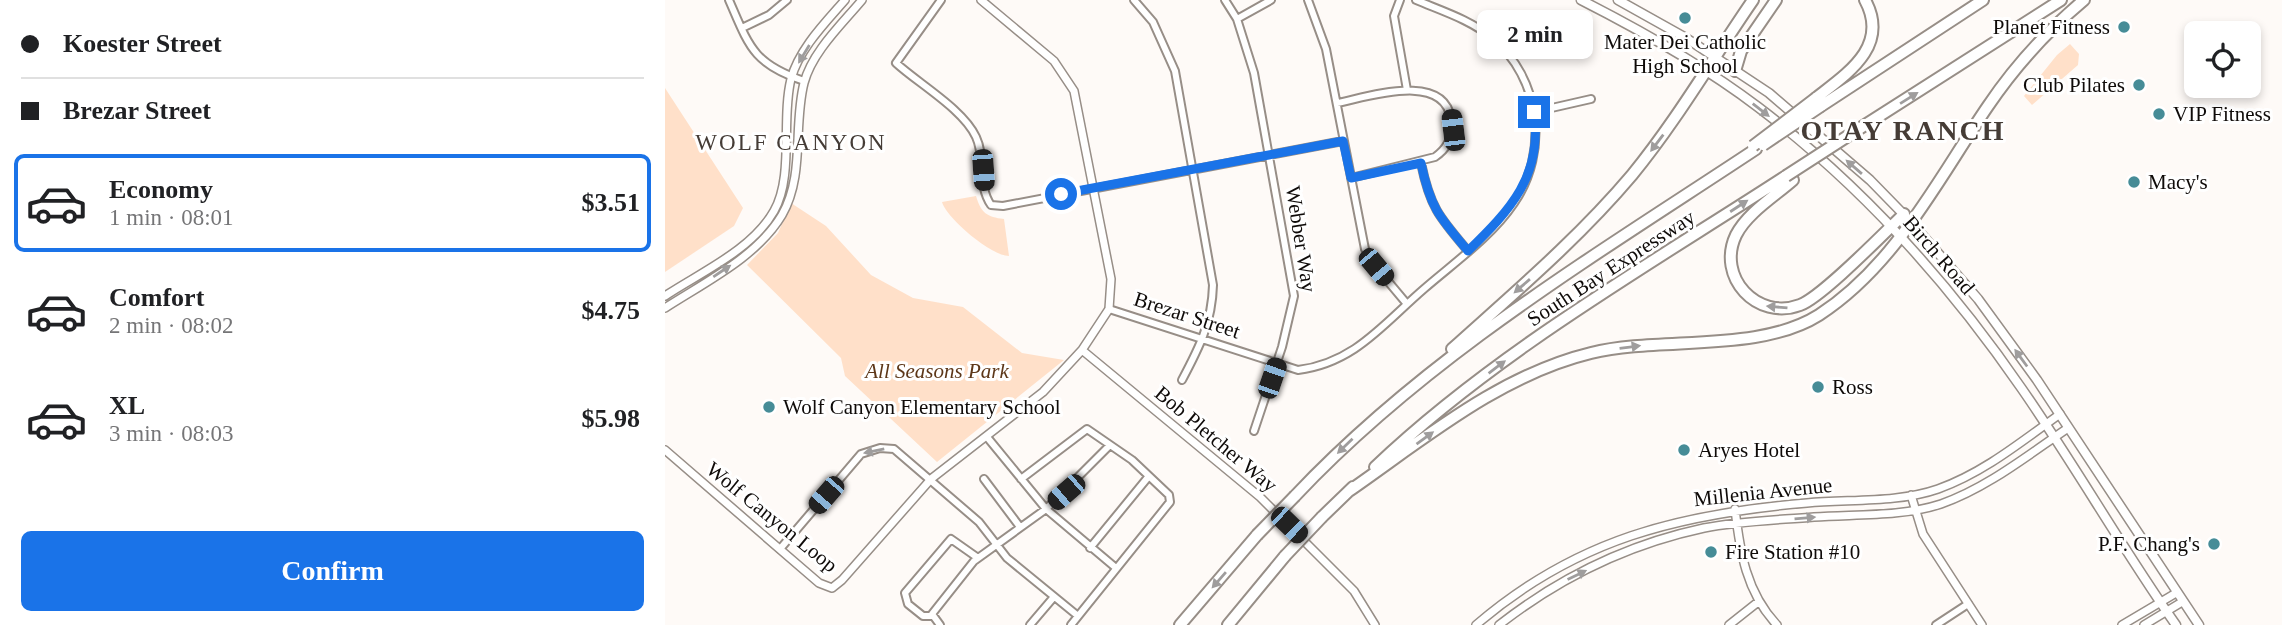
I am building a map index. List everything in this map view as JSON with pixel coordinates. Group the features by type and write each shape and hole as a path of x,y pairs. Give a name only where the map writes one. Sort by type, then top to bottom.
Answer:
{"highway":[{"path":"1409,388 1553,258 1601,209 1661,136 1753,0"},
{"path":"1735,71 1741,51 1776,0"},
{"path":"1819,102 1853,70 1868,50 1873,26 1865,0"},
{"path":"1819,102 1983,0"},
{"name":"South Bay Expressway","path":"1228,625 1285,556 1349,491 1418,428 1508,359 2061,0"},
{"path":"1349,491 1462,412 1515,381 1552,365 1615,348 1765,335 1803,323 1841,297 1890,251 1907,218 2000,89 2037,45 2084,0"},
{"name":"South Bay Expressway","path":"1180,625 1257,535 1409,388 1547,288 1744,158 1754,147 1819,102"},
{"path":"1790,178 1744,222 1732,244 1731,262 1735,279 1745,294 1760,304 1789,308 1811,300 1891,226 1907,218"}],"main road":[{"name":"Birch Road","path":"1581,0 1758,107 1900,235 1964,310 2045,425 2176,625"},
{"name":"Birch Road","path":"1618,0 1769,93 1907,218 1978,299 2060,414 2199,625"}],"street":[{"path":"729,0 755,55 804,81"},
{"path":"742,28 769,15 787,0"},
{"path":"665,296 750,240 775,210 782,181 792,77 803,54 845,0"},
{"path":"665,308 747,253 782,214 793,184 804,81 820,52 862,0"},
{"path":"941,0 897,64 966,122 976,137 982,158 985,197 991,205 998,206 1193,171 1343,141"},
{"path":"981,0 1054,61 1067,78 1079,104 1092,187 1111,279 1109,309"},
{"path":"1134,0 1153,22 1175,71 1213,285 1211,314 1204,340 1182,380"},
{"name":"Webber Way","path":"1225,0 1237,19 1254,73 1294,296 1277,364 1254,431"},
{"path":"1237,19 1271,0"},
{"path":"1308,0 1324,45 1365,249 1376,267 1407,304"},
{"path":"1400,0 1394,16 1407,90"},
{"name":"Brezar Street","path":"1109,309 1298,370 1328,365 1351,354 1468,251 1512,205 1527,178 1535,148 1534,112 1524,78 1500,45 1470,23 1416,0"},
{"path":"1337,103 1407,90 1435,94 1451,115 1453,130 1443,151 1421,163 1351,178"},
{"path":"1534,112 1591,99"},
{"path":"1421,163 1427,191 1437,214 1468,251"},
{"name":"Wolf Canyon Loop","path":"665,450 819,583 832,588 931,480 1043,392 1082,350 1109,309"},
{"name":"Bob Pletcher Way","path":"1082,350 1260,497 1354,591 1375,625"},
{"name":"Millenia Avenue","path":"1476,625 1511,595 1551,572 1635,534 1682,519 1735,509 1911,495 1938,489 1974,473 2060,414"},
{"name":"Millenia Avenue","path":"1499,625 1558,584 1612,558 1671,537 1737,524 1916,510 1941,504 1979,486 2068,428"},
{"path":"1021,478 1087,429 1162,485 1170,502 1071,625"},
{"path":"987,437 1046,509 1116,568"},
{"path":"933,616 978,558 1046,509 1083,476 1110,445"},
{"path":"780,549 862,454 880,448 894,449 979,522 996,546 1053,598 1078,616"},
{"path":"1090,548 1149,476"},
{"path":"984,479 1020,527"},
{"path":"1911,495 1923,534 1982,625"},
{"path":"1735,509 1741,558 1758,602 1777,625"},
{"path":"933,616 923,616 908,604 905,593 951,539 978,558"},
{"path":"1551,572 1558,584"},
{"path":"2122,625 2176,593"},
{"path":"1030,625 1053,598"},
{"path":"1729,625 1758,602"},
{"path":"2144,625 2182,602"},
{"path":"1936,625 1968,604"},
{"path":"933,616 940,625"}],"green space":[{"path":"2070,44 2079,54 2078,65 2032,105 2024,96 2057,55"},
{"path":"665,88 743,208 734,226 665,272"},
{"path":"976,196 986,213 1004,219 1009,256 992,250 971,235 952,218 942,202"},
{"name":"All Seasons Park","path":"791,203 826,226 871,275 913,298 963,307 1022,353 1064,360 937,462 845,376 841,358 747,265 778,233"}],"place":[{"name":"Mater Dei Catholic High School","path":"1685,18"},
{"name":"Planet Fitness","path":"2124,27"},
{"name":"Club Pilates","path":"2139,85"},
{"name":"VIP Fitness","path":"2159,114"},
{"name":"Macy's","path":"2134,182"},
{"name":"Ross","path":"1818,387"},
{"name":"Wolf Canyon Elementary School","path":"769,407"},
{"name":"Aryes Hotel","path":"1684,450"},
{"name":"P.F. Chang's","path":"2214,544"},
{"name":"Fire Station #10","path":"1711,552"}],"district":[{"name":"OTAY RANCH","path":"1903,130"},
{"name":"WOLF CANYON","path":"791,142"}],"route":[{"path":"1061,194 1343,141 1351,178 1421,163 1427,191 1437,214 1468,251 1512,205 1527,178 1535,148 1534,112"}]}
